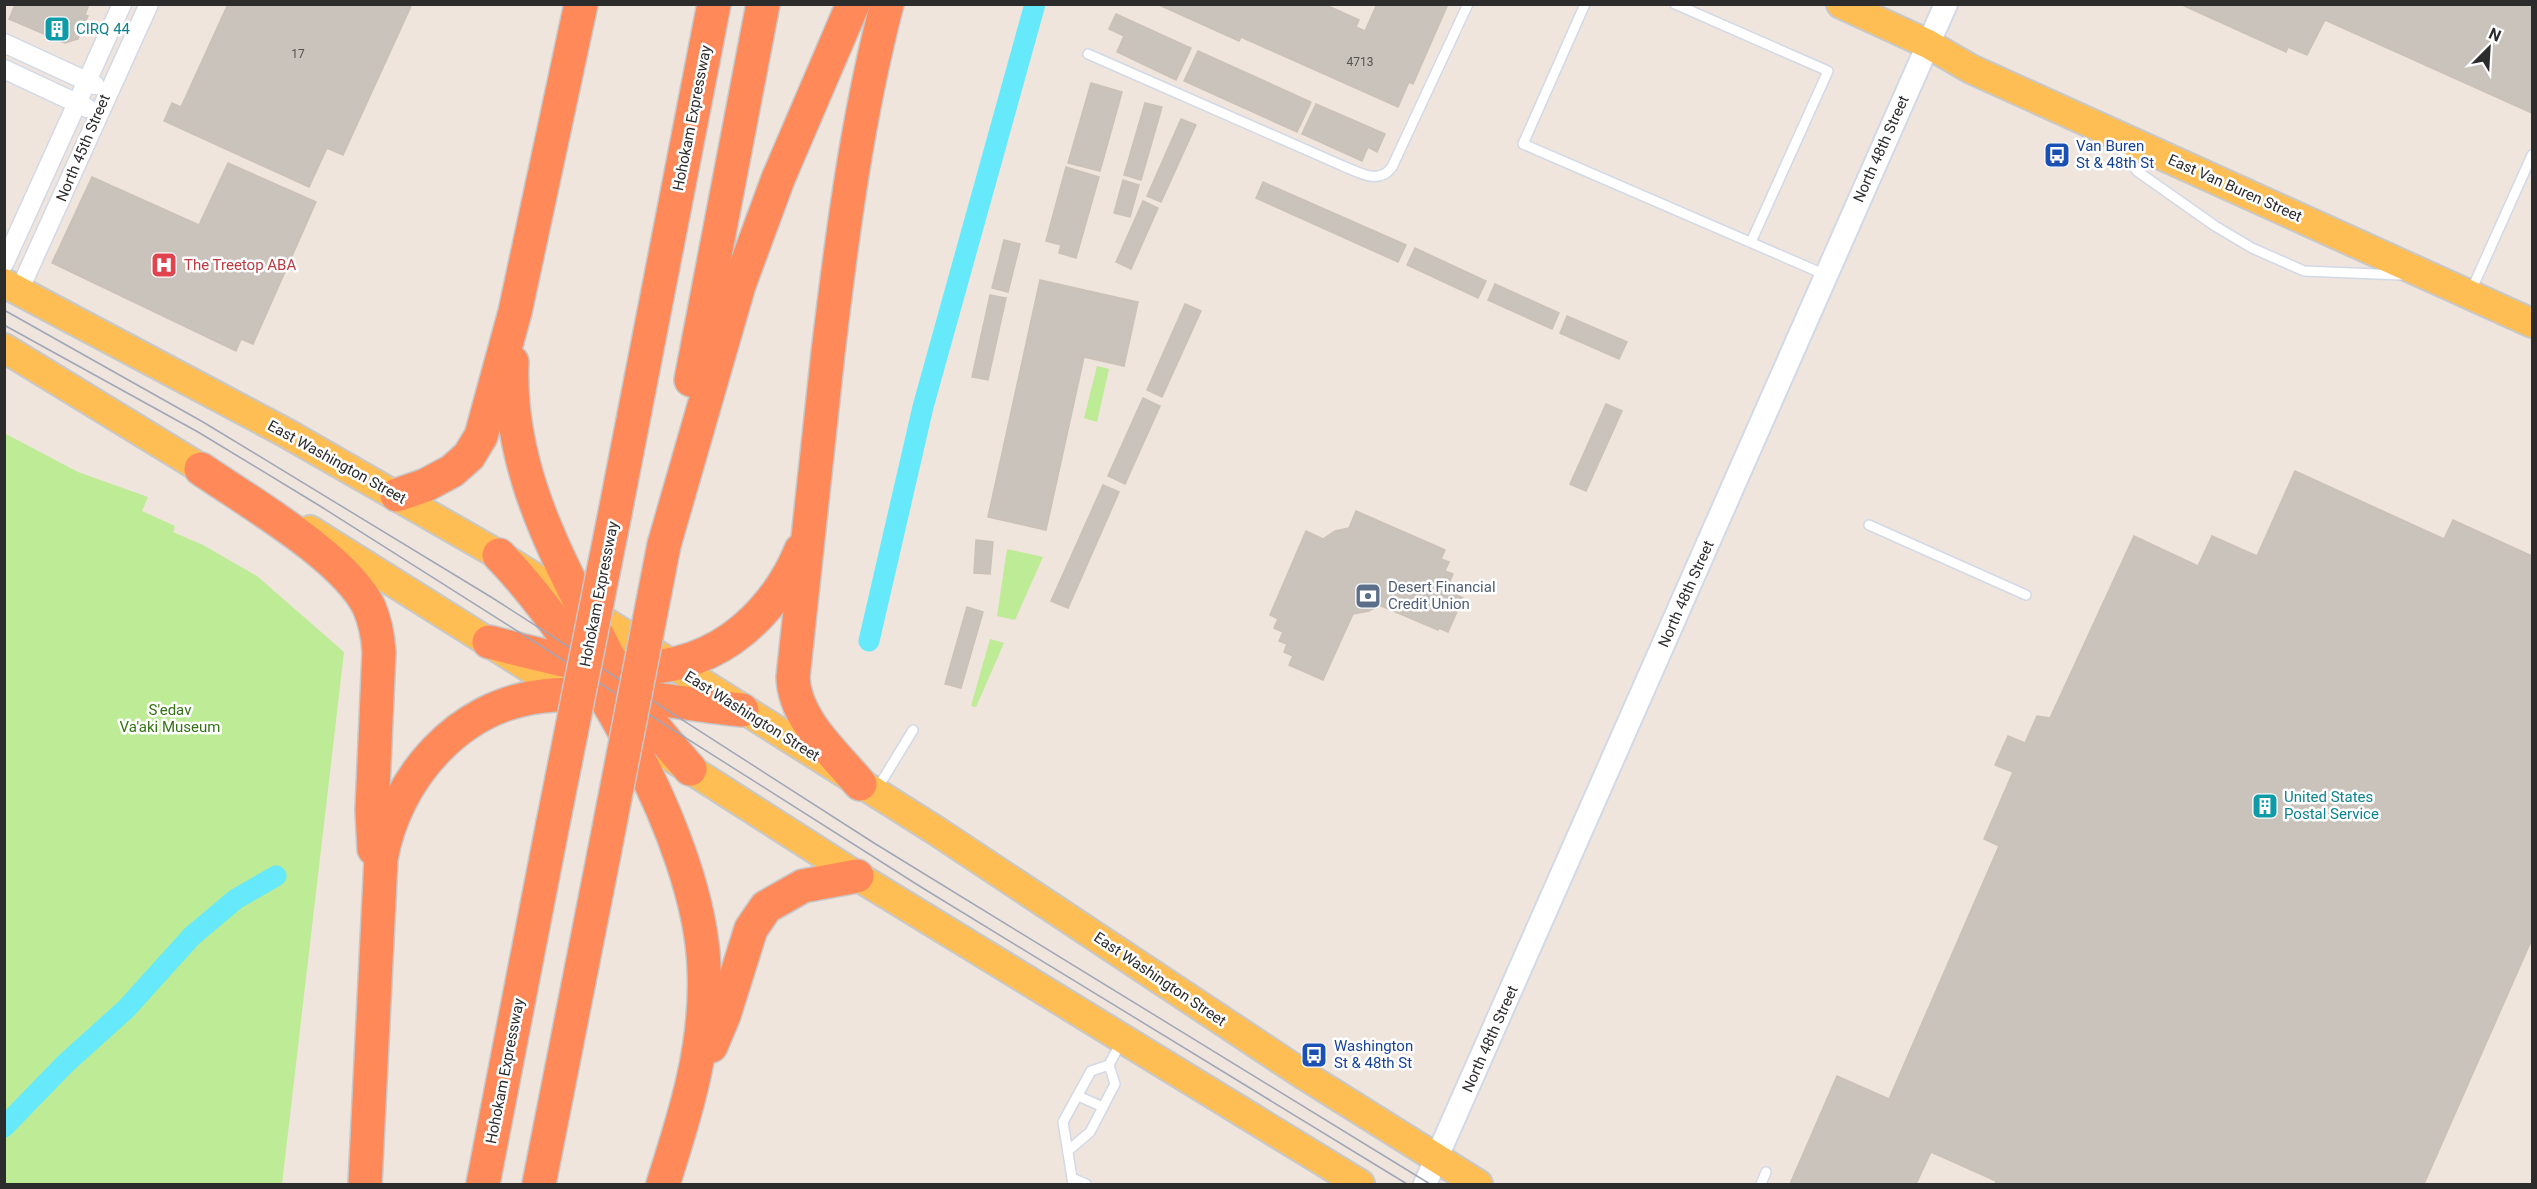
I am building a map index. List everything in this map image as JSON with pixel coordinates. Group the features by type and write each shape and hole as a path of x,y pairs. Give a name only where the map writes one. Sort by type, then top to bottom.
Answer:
{"highway":[{"path":"397,495 444,476 475,447 485,424 515,312 580,4"},
{"name":"Hohokam Expressway","path":"483,1185 714,4"},
{"path":"539,1185 664,545 698,337 763,4"},
{"path":"664,545 720,343 746,264 796,135 853,4"},
{"path":"868,788 815,730 797,701 793,689 807,531 854,155 887,4"},
{"path":"515,312 511,374 519,448 536,508 562,570 584,609 604,691"},
{"path":"201,469 321,553 340,570 368,606 376,629 379,652 372,810 377,893"},
{"path":"604,691 628,669 674,666 721,646 767,608 794,567 807,531"},
{"path":"499,555 529,587 604,691 668,825 689,885 700,927 704,966 704,1010 692,1089"},
{"path":"489,642 604,691 690,769"},
{"path":"365,1185 377,893 383,844 395,808 412,779 432,753 460,729 508,705 540,696 604,691 742,710"},
{"path":"663,1185 692,1089 724,1015 745,945 757,918 766,907 788,892 814,883 857,876"}],"main road":[{"name":"East Van Buren Street","path":"1841,4 1928,44 1971,69 2532,323"},
{"name":"East Washington Street","path":"12,287 397,495 499,555 868,788 1431,1172 1478,1185"},
{"path":"4,348 201,469 307,529 489,642"},
{"path":"690,769 857,876 1360,1185"}],"street":[{"name":"North 45th Street","path":"4,264 85,80 122,4"},
{"name":"North 45th Street","path":"12,287 98,114 149,4"},
{"name":"North 48th Street","path":"1431,1172 1946,4"},
{"path":"4,43 108,91"},
{"path":"4,69 98,114"}],"lane":[{"path":"1088,54 1343,166 1375,177 1383,175 1392,167 1468,4"},
{"path":"1585,4 1523,144 1826,275"},
{"path":"1675,4 1828,71 1751,242"},
{"path":"2104,129 2137,171 2214,226 2294,267 2304,271 2430,276"},
{"path":"2470,293 2532,155"},
{"path":"1869,525 2026,595"},
{"path":"868,788 913,730"},
{"path":"1086,1185 1073,1182 1070,1149 1063,1122 1091,1071 1109,1065 1123,1039"},
{"path":"1070,1149 1090,1132 1115,1084 1109,1065"},
{"path":"1078,1096 1103,1107"},
{"path":"1761,1185 1766,1172"}],"green space":[{"path":"1097,366 1109,369 1097,422 1084,418"},
{"name":"S'edav Va'aki Museum","path":"4,433 78,472 148,497 142,511 175,526 173,532 203,545 257,576 344,652 282,1184 5,1184"},
{"path":"1007,549 1043,557 1015,620 997,616"},
{"path":"990,639 1004,643 976,707 971,706"}],"building":[{"name":"CIRQ 44","path":"89,4 85,15 88,16 78,39 65,43 9,19 15,5"},
{"path":"228,4 412,4 343,155 327,148 309,187 164,121 172,103 181,107"},
{"path":"1157,4 1324,4 1359,20 1356,27 1365,31 1377,4 1448,4 1413,84 1409,82 1398,107 1241,37 1239,41"},
{"path":"2180,4 2532,4 2532,113 2325,20 2307,55 2288,47 2286,52"},
{"path":"1116,14 1191,48 1176,80 1117,52 1124,36 1109,29"},
{"path":"1198,51 1311,102 1297,132 1184,81"},
{"path":"1091,83 1122,92 1100,171 1068,163"},
{"path":"1145,103 1162,107 1141,180 1124,175"},
{"path":"1316,104 1385,134 1377,152 1368,147 1362,161 1302,134"},
{"path":"1181,119 1196,125 1161,202 1147,196"},
{"path":"228,163 316,202 253,344 241,339 236,351 52,263 92,177 199,225"},
{"path":"1066,167 1099,177 1076,258 1059,253 1061,245 1046,241"},
{"path":"1123,180 1139,185 1130,217 1114,213"},
{"path":"1263,182 1406,245 1398,262 1256,198"},
{"path":"1143,201 1158,208 1131,269 1116,262"},
{"path":"1004,240 1020,244 1008,292 992,288"},
{"path":"1415,248 1486,281 1478,298 1407,265"},
{"path":"1040,280 1138,302 1124,366 1084,357 1046,530 988,517"},
{"path":"1495,284 1559,313 1552,329 1488,300"},
{"path":"990,295 1006,298 988,380 972,377"},
{"path":"1185,304 1201,311 1162,397 1147,390"},
{"path":"1567,316 1627,342 1619,359 1560,333"},
{"path":"1143,398 1160,406 1125,484 1108,476"},
{"path":"1606,404 1622,411 1586,491 1570,484"},
{"name":"United States Postal Service","path":"2295,471 2444,539 2453,520 2532,556 2532,939 2424,1184 1995,1184 1996,1181 1931,1152 1916,1184 1790,1184 1837,1076 1889,1099 1999,846 1984,839 2013,772 1995,765 2008,736 2025,743 2037,716 2050,718 2134,536 2198,566 2212,536 2257,556"},
{"path":"1103,485 1119,492 1068,608 1051,601"},
{"name":"Desert Financial Credit Union","path":"1356,511 1445,550 1441,559 1449,562 1445,571 1453,574 1450,581 1458,585 1454,594 1463,598 1448,632 1379,605 1369,611 1353,614 1323,680 1289,665 1293,656 1284,652 1287,644 1279,641 1283,632 1274,628 1278,619 1270,615 1306,531 1323,539 1335,531 1349,528"},
{"path":"976,540 993,542 990,574 974,573"},
{"path":"967,607 983,612 961,688 945,684"}],"waterway":[{"path":"869,641 923,407 1035,4"},
{"path":"4,1127 65,1064 126,1009 192,936 236,899 276,876"}],"tram line":[{"path":"4,310 203,422 491,597 874,843 1430,1184"},
{"path":"4,325 198,432 320,506 921,887 1407,1184"}],"place":[{"name":"CIRQ 44","path":"57,29"},
{"name":"Van Buren St & 48th St","path":"2057,155"},
{"name":"The Treetop ABA","path":"164,265"},
{"name":"Desert Financial Credit Union","path":"1368,596"},
{"name":"United States Postal Service","path":"2265,806"},
{"name":"Washington St & 48th St","path":"1314,1055"}]}
